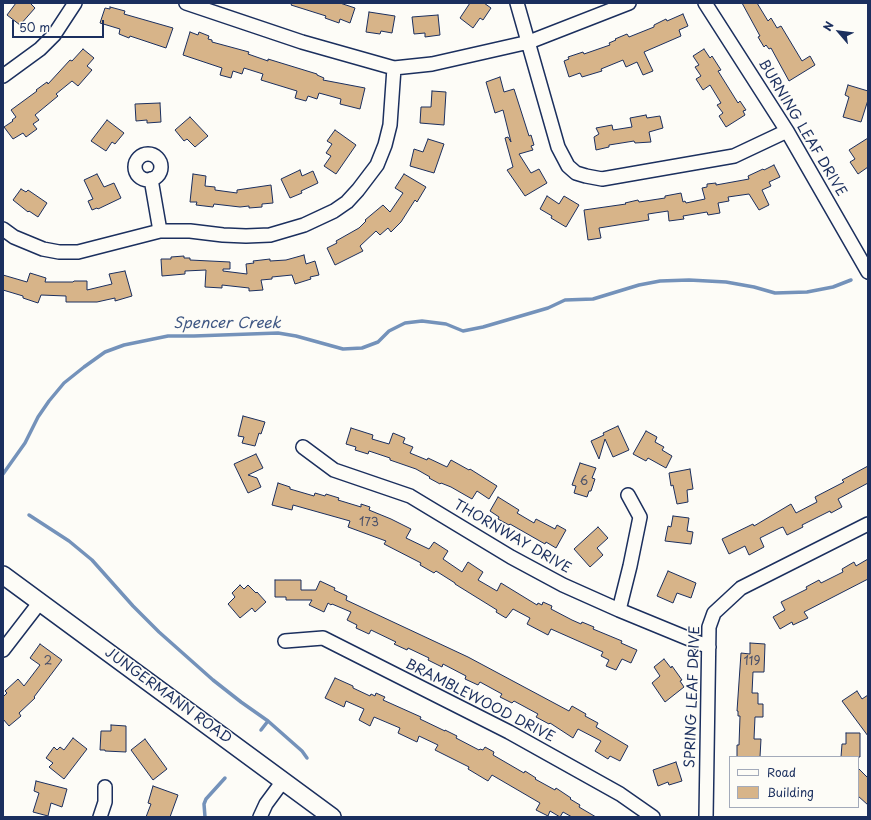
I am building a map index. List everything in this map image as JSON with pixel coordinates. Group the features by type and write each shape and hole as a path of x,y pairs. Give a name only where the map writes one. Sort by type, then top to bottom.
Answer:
{"main road":[{"name":"JUNGERMANN ROAD","path":"3,575 332,817"}],"street":[{"path":"3,76 40,49 54,35 75,3"},
{"path":"186,3 302,42 394,68 432,64 529,42 629,3"},
{"path":"517,3 562,156 568,166 576,172 586,176 602,179 734,156 787,131"},
{"name":"BURNING LEAF DRIVE","path":"706,3 787,131 868,272"},
{"path":"3,229 14,237 43,249 59,252 78,252 160,231 190,231 246,236 270,235 304,225 334,211 347,202 358,190 376,165 382,152 390,125 394,68"},
{"path":"151,179 160,231"},
{"name":"THORNWAY DRIVE","path":"303,447 334,470 410,496 511,557 563,585 709,647"},
{"path":"619,610 640,516 628,495"},
{"name":"SPRING LEAF DRIVE","path":"706,817 709,627 714,613 741,588 868,524"},
{"path":"3,650 40,602"},
{"name":"BRAMBLEWOOD DRIVE","path":"285,640 323,638 509,732 620,794 653,817"},
{"path":"260,817 266,804 283,781"},
{"path":"100,817 105,802 105,787"}],"building":[{"path":"16,3 30,3 35,8 20,25 7,15"},
{"path":"292,3 340,3 355,8 350,23 340,19 339,23 325,18 326,16 291,5"},
{"path":"470,3 484,3 491,8 483,20 480,18 473,28 460,18"},
{"path":"742,3 757,3 768,21 771,18 777,28 781,26 802,61 810,56 815,65 789,81 771,48 769,49 766,45 764,47 758,37 760,36"},
{"path":"110,7 125,11 124,14 173,28 166,48 130,36 129,38 119,34 120,29 100,23 105,8 110,9"},
{"path":"369,12 395,16 392,33 381,31 380,34 366,32"},
{"path":"683,14 688,26 679,30 681,36 644,52 653,71 643,75 637,62 626,67 623,60 601,69 602,71 582,77 580,73 569,77 564,61 569,59 568,57 583,52 584,54 610,45 609,43 616,40 615,39 627,34 629,37 654,27 654,25 666,19 667,21"},
{"path":"438,15 440,35 425,37 425,33 414,34 412,17"},
{"path":"190,32 198,35 199,32 209,36 208,39 212,40 212,42 249,52 248,54 268,61 268,59 317,74 324,78 323,80 365,88 360,109 340,104 341,99 319,93 317,99 308,96 306,101 295,98 297,91 261,80 263,74 244,68 242,74 233,71 231,78 220,75 222,68 183,55"},
{"path":"83,49 94,58 87,66 92,70 78,86 72,81 56,94 58,96 35,115 39,120 33,124 37,129 26,137 23,133 13,139 4,127 16,117 11,110 47,82 48,84 70,60 72,61"},
{"path":"704,49 710,58 712,56 721,70 718,71 738,103 740,101 746,110 743,111 745,115 726,127 719,116 723,113 717,105 721,103 710,85 703,90 696,79 701,76 695,67 699,65 693,56"},
{"path":"500,77 504,92 514,89 529,136 531,135 534,145 531,146 533,150 519,154 531,173 539,169 547,183 525,196 507,170 513,167 505,138 508,137 511,142 503,110 495,113 486,82"},
{"path":"848,85 868,91 868,100 861,122 843,117 849,97 845,95"},
{"path":"432,91 446,92 444,125 420,123 421,107 431,107"},
{"path":"160,103 161,122 147,123 147,120 136,121 135,104"},
{"path":"646,115 647,118 660,116 663,128 649,132 651,142 635,143 634,141 609,145 609,147 596,150 594,137 599,134 596,128 612,125 613,130 632,127 630,118"},
{"path":"190,117 208,136 195,147 187,139 184,141 175,130"},
{"path":"107,120 124,133 115,144 112,142 106,151 91,141"},
{"path":"335,130 356,145 336,174 324,166 331,156 326,153 332,144 327,141"},
{"path":"868,138 868,167 858,174 850,162 855,159 849,150"},
{"path":"428,139 444,144 434,173 410,166 414,149 423,152"},
{"path":"774,165 780,177 769,182 771,186 762,190 769,205 759,210 749,194 728,197 729,201 718,203 720,213 708,215 707,212 683,216 684,219 669,221 668,211 648,214 649,220 599,228 601,238 588,240 584,210 626,204 625,203 638,200 639,202 665,198 665,196 681,193 683,202 685,201 686,203 705,199 702,188 707,187 707,184 716,183 716,185 749,179 748,176"},
{"path":"300,170 302,176 313,171 318,183 301,191 302,193 290,198 281,179"},
{"path":"97,174 104,187 114,183 121,198 98,209 92,210 88,201 93,199 84,180"},
{"path":"193,174 206,176 205,186 215,187 215,190 237,193 237,190 271,185 273,203 262,204 262,207 249,208 249,206 240,207 214,204 213,207 196,205 197,202 190,202"},
{"path":"404,174 426,187 417,202 415,200 401,222 391,232 388,228 380,235 376,231 360,246 363,251 335,265 327,248 359,228 366,221 365,220 383,205 390,212 403,193 395,188"},
{"path":"21,189 26,192 28,190 47,203 38,217 29,211 28,212 13,200"},
{"path":"547,196 559,204 564,196 579,205 566,227 540,209"},
{"path":"304,255 306,264 315,261 319,275 310,277 311,279 295,284 292,275 272,277 272,279 261,280 263,290 249,291 249,288 222,285 222,288 205,287 206,270 185,271 185,274 162,276 161,259 171,259 171,257 184,256 184,258 190,258 190,260 230,262 230,269 223,269 223,271 247,274 246,264 254,263 253,261 270,259 270,261 286,260"},
{"path":"125,271 132,296 115,301 115,298 97,302 66,302 66,296 41,295 38,303 23,298 23,296 3,290 3,275 27,282 30,273 46,278 45,282 87,281 87,290 112,284 109,274"},
{"path":"243,416 265,422 261,434 259,433 255,446 242,443 244,437 238,436"},
{"path":"618,426 629,450 613,457 605,439 599,459 591,441"},
{"path":"351,428 373,435 372,439 389,444 393,433 405,438 403,443 413,447 410,453 427,460 428,458 447,467 451,460 469,470 470,469 497,486 489,499 477,491 472,499 451,487 441,483 440,484 416,469 390,460 390,458 369,451 368,454 355,450 356,447 346,444"},
{"path":"646,431 657,437 655,442 664,447 662,450 672,456 666,468 648,458 646,461 633,454"},
{"path":"256,454 263,468 248,475 257,478 261,487 248,493 234,464"},
{"path":"580,463 596,468 592,478 595,479 591,491 589,491 587,497 574,493 576,486 572,485"},
{"path":"868,466 868,483 838,499 842,507 831,513 830,511 802,525 803,527 787,535 783,527 760,538 764,547 749,555 745,546 729,554 722,539 753,524 754,526 791,504 796,513 817,502 815,497 844,482 842,480"},
{"path":"690,469 693,489 687,490 688,502 677,504 673,485 671,486 669,473"},
{"path":"278,483 290,487 290,489 314,496 315,493 325,496 326,494 339,498 338,500 361,507 361,504 370,507 369,510 411,529 406,538 429,549 434,542 448,551 443,559 462,572 468,562 483,572 478,580 497,591 501,583 537,605 538,603 542,605 543,602 552,606 551,609 572,620 594,627 593,629 622,641 621,643 637,650 631,663 622,659 616,670 606,666 609,660 601,656 603,652 551,629 548,635 527,624 530,618 513,609 506,618 496,612 497,610 436,571 434,573 420,565 421,563 384,544 386,541 348,527 350,521 293,505 292,510 272,505"},
{"path":"498,497 519,510 517,513 534,523 536,519 555,529 557,525 566,530 556,548 546,542 545,544 510,524 509,525 498,519 499,517 490,511"},
{"path":"673,516 689,518 687,531 693,532 691,544 665,541 668,526 671,527"},
{"path":"598,527 608,538 597,548 603,555 590,567 574,549"},
{"path":"868,559 868,579 804,612 808,618 793,625 792,622 780,629 773,617 785,610 781,602 807,589 806,587 819,580 821,583 843,572 842,569 854,562 856,566"},
{"path":"668,571 696,583 691,598 677,593 673,603 657,596"},
{"path":"275,580 301,580 301,590 316,590 320,581 335,588 334,590 347,596 346,600 468,657 569,711 572,706 586,714 585,716 598,723 596,727 628,746 620,761 610,756 608,759 595,751 601,741 578,729 573,738 550,723 549,724 536,717 538,714 514,701 512,703 500,697 502,694 480,682 478,685 465,679 466,676 443,664 442,667 428,660 429,658 408,648 407,650 394,644 396,642 371,630 369,634 356,628 357,625 347,620 351,612 328,603 324,612 309,605 312,600 286,600 286,597 275,597"},
{"path":"240,585 244,589 248,585 266,602 255,612 252,608 240,618 228,604 235,597 232,593"},
{"path":"750,643 765,644 764,672 753,672 752,693 758,693 758,704 763,704 763,717 755,717 754,739 761,739 760,756 737,756 740,716 738,716 737,711 741,653 750,654"},
{"path":"40,644 62,660 34,697 35,698 19,713 21,716 9,726 3,719 3,697 7,693 5,691 18,679 24,686 40,665 30,658"},
{"path":"664,659 671,668 672,666 682,680 680,681 684,687 665,702 652,683 660,676 654,667"},
{"path":"335,678 370,696 371,694 375,696 376,693 385,697 383,700 421,717 420,719 457,736 456,738 479,750 483,750 485,747 494,752 493,755 524,773 525,771 536,778 535,779 555,790 556,788 580,805 579,807 596,817 572,817 563,812 560,817 550,811 548,816 536,810 540,803 492,775 488,781 468,769 469,767 435,750 438,745 419,736 417,742 398,733 400,728 374,717 370,726 359,720 364,709 346,701 344,707 325,698"},
{"path":"857,691 862,699 868,695 868,736 842,701"},
{"path":"111,725 126,726 126,752 100,750 101,731 111,731"},
{"path":"846,733 860,733 860,757 841,756 842,744 846,744"},
{"path":"73,738 87,749 64,779 49,767 53,763 46,758 54,747 57,750 60,747 64,750"},
{"path":"145,739 167,769 153,780 131,750"},
{"path":"676,762 682,781 669,785 668,782 658,786 653,770"},
{"path":"859,769 868,778 868,805 859,797"},
{"path":"36,781 67,789 62,807 51,803 48,816 33,812 39,793 34,791"},
{"path":"153,786 178,795 170,817 146,817 151,804 148,803"}],"waterway":[{"name":"Spencer Creek","path":"3,474 25,443 38,417 64,383 105,352 124,345 168,336 278,333 296,336 343,349 362,348 378,342 389,331 405,323 422,321 446,324 463,331 483,327 548,308 565,300 593,299 639,285 660,281 689,280 726,282 754,287 775,293 807,292 833,287 851,280"},
{"path":"29,515 69,541 92,560 133,606 159,632 213,680 268,721 302,751 307,758"},
{"path":"261,730 268,721"},
{"path":"205,817 204,804 206,799 225,778"}]}
